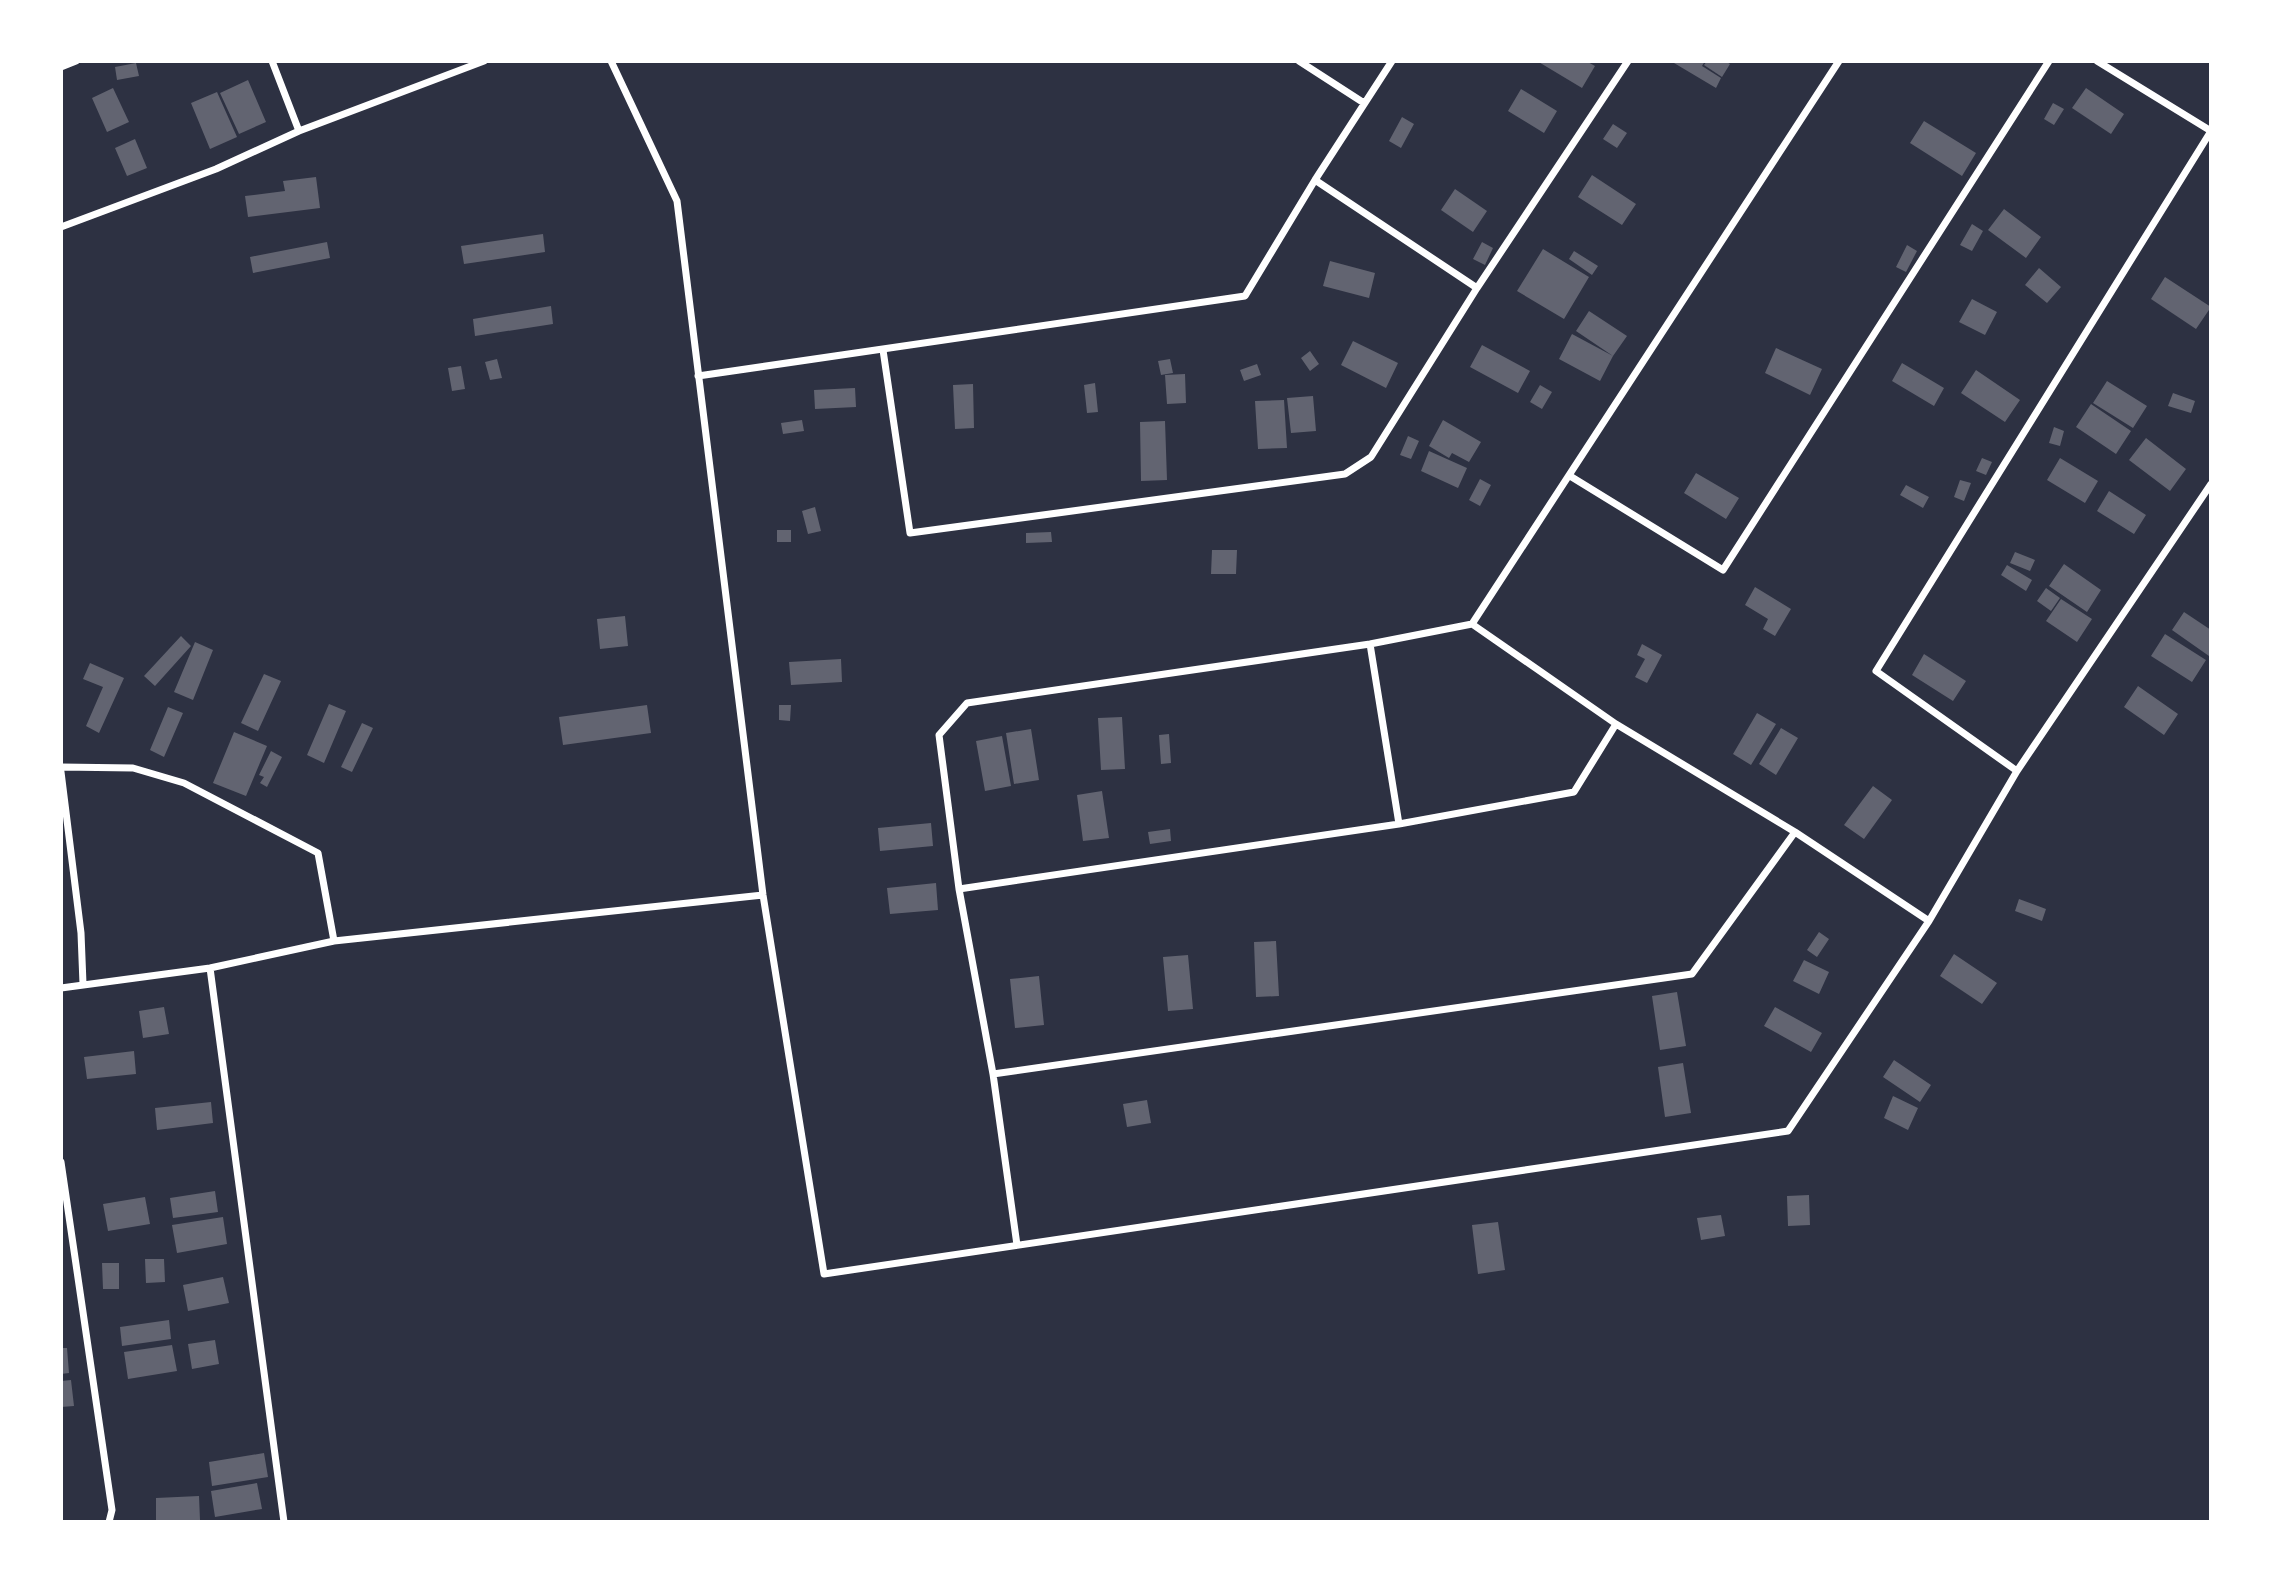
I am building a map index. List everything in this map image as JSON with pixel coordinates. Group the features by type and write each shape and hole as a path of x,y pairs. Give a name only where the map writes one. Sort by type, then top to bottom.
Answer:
{"street":[{"path":"61,67 76,61"},
{"path":"272,61 299,131"},
{"path":"61,226 216,169 299,131 484,61"},
{"path":"611,61 677,201 763,895 824,1274 1788,1131 1929,921 2017,771 2211,484"},
{"path":"1299,61 1364,103"},
{"path":"698,376 1245,296 1315,180 1392,61"},
{"path":"883,350 910,533 1345,474 1371,457 1477,288 1628,61"},
{"path":"1017,1245 993,1074 959,889 939,735 967,703 1370,644 1472,624 1839,61"},
{"path":"1570,476 1723,570 2049,61"},
{"path":"2017,771 1876,671 2211,131 2097,61"},
{"path":"1315,180 1477,288"},
{"path":"1472,624 1616,724 1795,832 1929,921"},
{"path":"1370,644 1399,824"},
{"path":"959,889 1399,824 1574,792 1616,724"},
{"path":"61,767 133,768 184,783 318,853 334,941"},
{"path":"61,772 81,933 83,984"},
{"path":"993,1074 1692,974 1795,832"},
{"path":"61,988 210,968 334,941 763,895"},
{"path":"210,968 284,1522"},
{"path":"61,1162 112,1510 109,1522"}],"building":[{"path":"1537,61 1586,61 1595,66 1582,88"},
{"path":"1705,61 1702,66 1721,78 1716,88 1674,63"},
{"path":"1707,61 1725,61 1730,64 1722,77 1704,65"},
{"path":"136,63 139,76 117,80 115,67"},
{"path":"248,80 266,122 239,134 220,93"},
{"path":"113,88 129,122 107,132 92,98"},
{"path":"2086,88 2124,114 2111,134 2072,108"},
{"path":"1521,89 1557,111 1544,133 1508,111"},
{"path":"217,92 237,137 210,149 191,103"},
{"path":"2053,103 2064,109 2054,125 2044,119"},
{"path":"1402,117 1414,124 1401,148 1389,141"},
{"path":"1924,121 1976,153 1962,176 1910,143"},
{"path":"1613,124 1627,133 1617,148 1603,139"},
{"path":"135,139 147,168 127,176 115,148"},
{"path":"1592,175 1636,204 1622,225 1578,197"},
{"path":"316,177 320,208 248,217 245,196 285,191 283,181"},
{"path":"1455,189 1487,211 1473,232 1441,210"},
{"path":"2004,209 2041,237 2026,258 1988,230"},
{"path":"1972,224 1983,231 1972,251 1960,245"},
{"path":"543,234 545,252 464,264 461,246"},
{"path":"327,242 330,258 253,273 250,257"},
{"path":"1482,242 1493,248 1485,265 1473,259"},
{"path":"1907,245 1917,251 1906,272 1896,267"},
{"path":"1543,249 1589,277 1564,319 1517,291"},
{"path":"1574,251 1598,266 1592,275 1569,259"},
{"path":"1330,261 1375,273 1369,298 1323,286"},
{"path":"2039,268 2061,287 2047,303 2025,285"},
{"path":"2165,277 2211,307 2196,329 2151,299"},
{"path":"1972,299 1997,312 1985,335 1959,322"},
{"path":"551,306 553,324 475,336 473,319"},
{"path":"1589,311 1627,336 1613,356 1576,331"},
{"path":"1572,334 1613,356 1600,381 1559,359"},
{"path":"1353,341 1398,363 1386,388 1341,365"},
{"path":"1482,345 1530,371 1518,393 1470,367"},
{"path":"1776,348 1822,369 1810,395 1765,373"},
{"path":"1310,351 1319,364 1310,371 1301,358"},
{"path":"497,359 502,378 490,380 485,362"},
{"path":"1170,359 1173,373 1161,375 1158,361"},
{"path":"1902,363 1944,388 1934,406 1892,381"},
{"path":"1257,364 1261,375 1244,381 1240,370"},
{"path":"461,366 465,389 452,391 448,368"},
{"path":"1976,370 2020,400 2005,422 1961,393"},
{"path":"1185,374 1186,403 1167,404 1165,375"},
{"path":"2107,381 2147,406 2133,428 2093,403"},
{"path":"1095,383 1098,412 1087,413 1084,385"},
{"path":"973,384 974,428 955,429 953,385"},
{"path":"1540,385 1552,392 1542,409 1530,402"},
{"path":"855,388 856,407 815,409 814,390"},
{"path":"2173,393 2195,401 2191,413 2168,406"},
{"path":"1313,396 1316,431 1291,433 1287,398"},
{"path":"1284,400 1287,448 1258,449 1255,401"},
{"path":"2091,404 2131,431 2116,454 2076,427"},
{"path":"802,420 804,431 783,434 781,423"},
{"path":"1443,420 1481,442 1469,462 1452,453 1449,458 1429,446"},
{"path":"1165,421 1167,480 1141,481 1140,422"},
{"path":"2054,427 2064,431 2060,446 2049,443"},
{"path":"1408,436 1419,441 1411,459 1400,455"},
{"path":"2146,438 2186,469 2170,491 2129,460"},
{"path":"1429,451 1467,468 1458,488 1421,471"},
{"path":"1982,458 1992,462 1986,475 1976,471"},
{"path":"2060,458 2098,481 2085,503 2047,480"},
{"path":"1696,473 1739,498 1726,519 1684,493"},
{"path":"1480,479 1491,485 1480,506 1469,500"},
{"path":"1960,480 1971,483 1964,501 1954,497"},
{"path":"1906,485 1929,497 1923,508 1900,495"},
{"path":"2109,491 2146,515 2134,534 2097,511"},
{"path":"815,507 821,531 808,534 802,511"},
{"path":"777,530 791,530 791,542 777,542"},
{"path":"1051,532 1052,542 1026,543 1026,533"},
{"path":"1212,550 1237,550 1236,574 1211,574"},
{"path":"2015,552 2035,560 2030,571 2010,563"},
{"path":"2064,564 2101,590 2087,612 2049,586"},
{"path":"2007,565 2032,580 2026,591 2001,575"},
{"path":"1755,587 1791,609 1775,636 1763,629 1768,619 1745,605"},
{"path":"2046,588 2060,598 2051,611 2037,601"},
{"path":"2061,599 2092,619 2077,642 2046,621"},
{"path":"2184,612 2211,630 2209,656 2172,630"},
{"path":"625,616 628,646 600,649 597,619"},
{"path":"2165,634 2206,660 2192,682 2151,656"},
{"path":"181,636 191,646 155,686 144,676"},
{"path":"195,642 213,650 193,700 174,692"},
{"path":"1642,644 1662,655 1647,683 1635,677 1645,659 1637,655"},
{"path":"1924,654 1966,681 1953,701 1912,675"},
{"path":"841,659 842,682 791,685 789,662"},
{"path":"90,663 124,678 99,733 86,726 103,687 83,679"},
{"path":"264,674 281,681 258,731 241,723"},
{"path":"2138,686 2178,714 2164,735 2124,707"},
{"path":"329,704 346,711 324,763 307,755"},
{"path":"647,705 651,733 563,745 559,717"},
{"path":"779,705 791,705 790,721 779,720"},
{"path":"168,707 183,713 164,757 150,750"},
{"path":"1757,713 1776,724 1751,765 1733,754"},
{"path":"1122,717 1125,769 1101,770 1098,718"},
{"path":"362,723 373,728 352,772 341,767"},
{"path":"1781,728 1798,738 1776,775 1759,764"},
{"path":"1031,729 1039,780 1014,784 1006,733"},
{"path":"234,732 267,746 246,796 213,783"},
{"path":"1169,734 1171,763 1161,764 1159,735"},
{"path":"1002,736 1011,786 985,791 976,741"},
{"path":"271,751 282,757 267,787 260,783 264,777 259,775"},
{"path":"1873,786 1892,800 1864,839 1844,825"},
{"path":"1102,791 1109,838 1083,841 1077,795"},
{"path":"931,823 933,846 880,851 878,828"},
{"path":"1170,829 1171,841 1150,844 1148,832"},
{"path":"936,883 938,910 890,914 887,888"},
{"path":"2019,899 2046,909 2042,921 2015,911"},
{"path":"1819,932 1829,939 1817,957 1807,950"},
{"path":"1276,941 1279,996 1256,997 1254,942"},
{"path":"1954,954 1997,983 1982,1004 1940,976"},
{"path":"1188,955 1193,1009 1168,1011 1163,957"},
{"path":"1804,960 1829,972 1819,994 1793,981"},
{"path":"1039,976 1044,1025 1015,1028 1010,979"},
{"path":"1677,992 1686,1046 1660,1050 1652,996"},
{"path":"164,1007 169,1034 143,1038 139,1011"},
{"path":"1775,1007 1822,1033 1811,1052 1764,1026"},
{"path":"134,1051 136,1074 87,1079 84,1057"},
{"path":"1894,1060 1931,1085 1920,1102 1883,1077"},
{"path":"1683,1063 1691,1113 1665,1117 1658,1067"},
{"path":"1893,1096 1918,1108 1908,1130 1884,1118"},
{"path":"1147,1100 1151,1123 1127,1127 1123,1104"},
{"path":"211,1102 213,1123 157,1130 155,1108"},
{"path":"215,1191 218,1212 173,1218 170,1198"},
{"path":"1809,1195 1810,1225 1788,1226 1787,1196"},
{"path":"145,1197 150,1224 108,1231 103,1204"},
{"path":"1721,1215 1725,1236 1701,1240 1697,1218"},
{"path":"223,1217 227,1244 177,1253 172,1225"},
{"path":"1498,1222 1505,1270 1478,1274 1472,1225"},
{"path":"145,1259 164,1259 165,1282 146,1283"},
{"path":"102,1263 119,1263 119,1289 103,1289"},
{"path":"223,1277 229,1303 188,1311 183,1285"},
{"path":"169,1320 171,1339 122,1346 120,1327"},
{"path":"215,1340 219,1364 192,1369 188,1344"},
{"path":"172,1345 177,1371 128,1379 124,1352"},
{"path":"61,1348 67,1348 69,1373 61,1374"},
{"path":"71,1380 74,1406 61,1407 61,1381"},
{"path":"264,1453 268,1477 212,1486 209,1462"},
{"path":"257,1483 262,1509 215,1517 211,1491"},
{"path":"199,1496 200,1520 156,1521 156,1498"}]}
